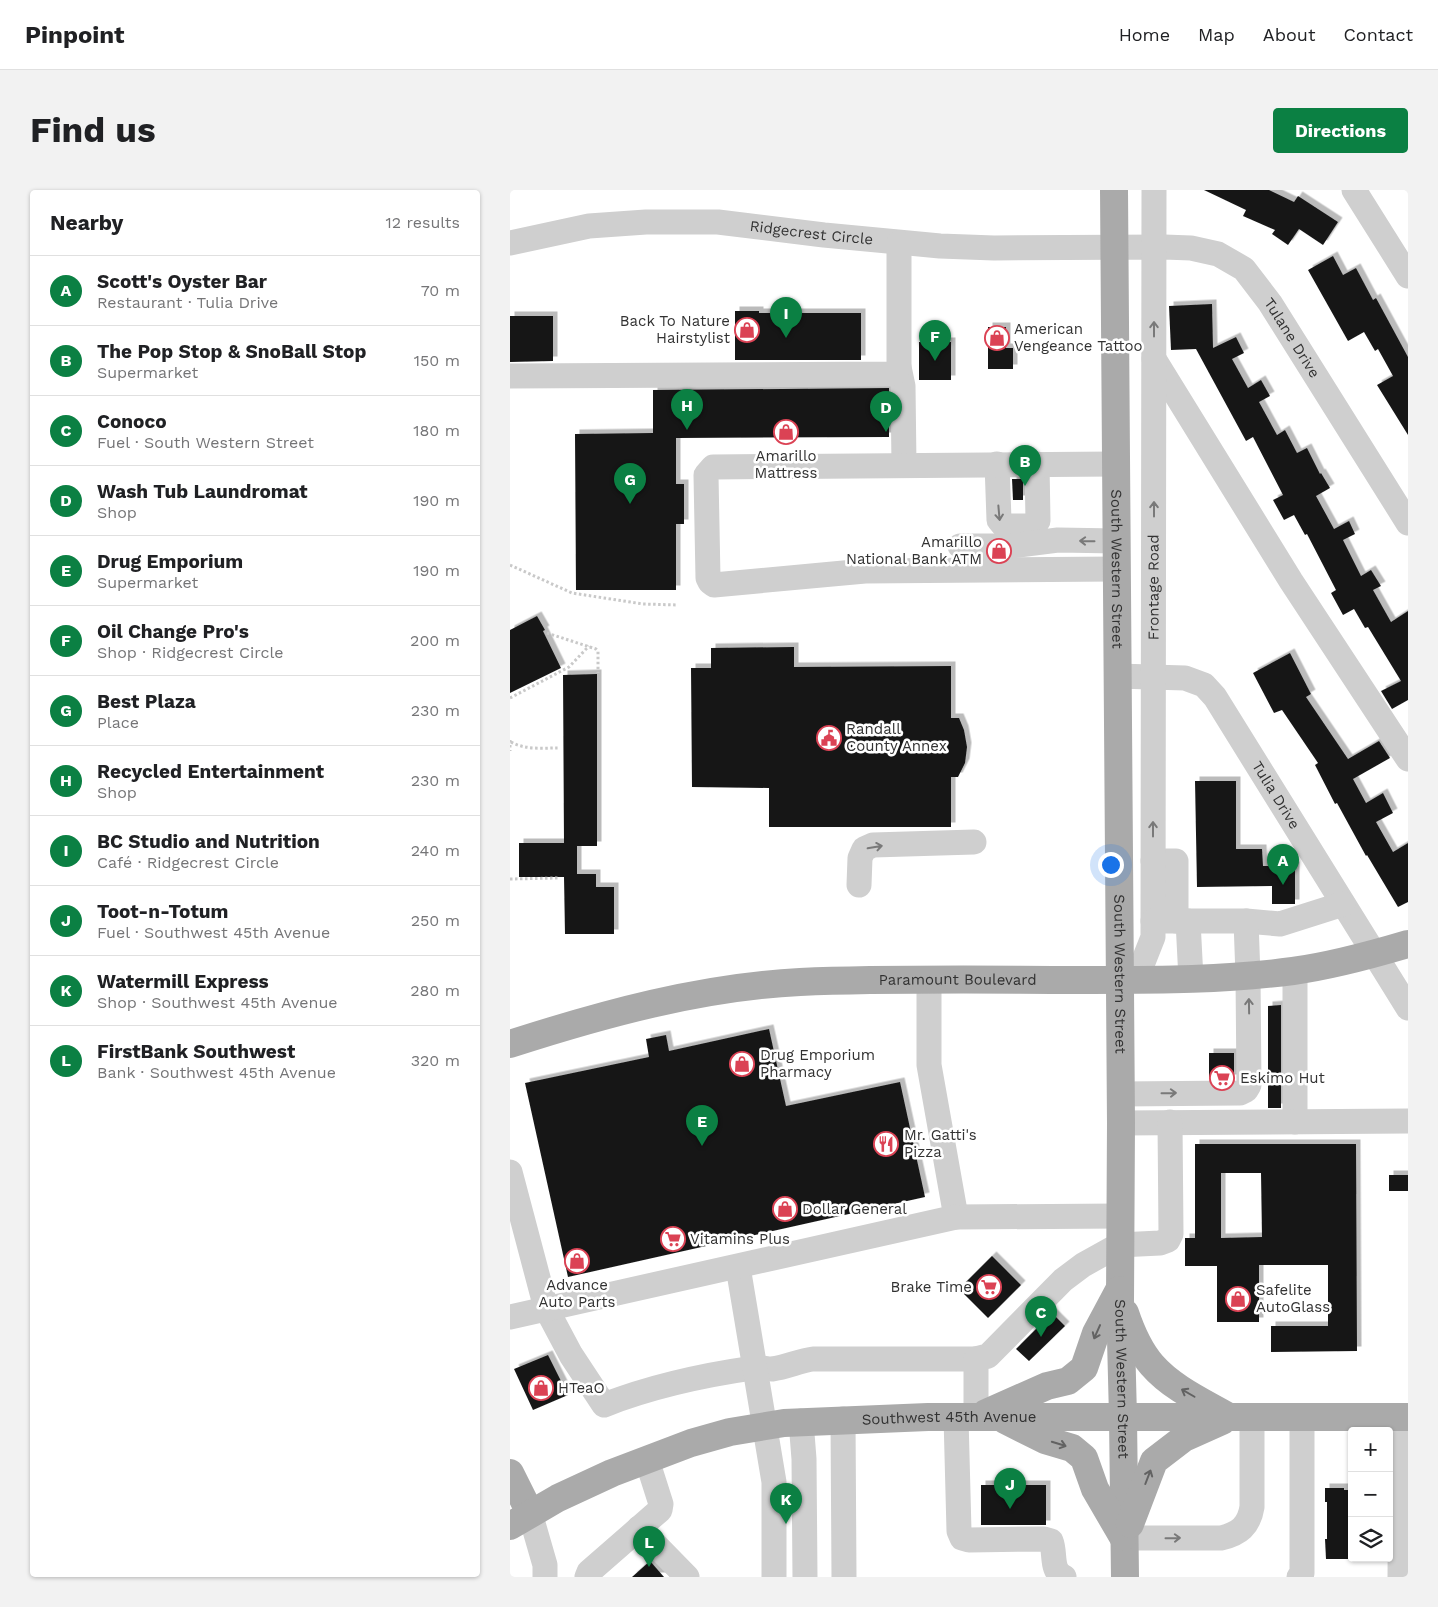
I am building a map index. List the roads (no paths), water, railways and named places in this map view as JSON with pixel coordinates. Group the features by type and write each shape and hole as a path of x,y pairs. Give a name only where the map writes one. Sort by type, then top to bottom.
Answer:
{"main road":[{"name":"South Western Street","path":"1110,196 1114,247 1118,676 1128,980 1120,1094 1119,1216 1125,1577"},
{"name":"Paramount Boulevard","path":"510,1044 563,1026 632,1008 747,987 797,982 929,979 1128,980 1248,976 1295,971 1374,954 1408,944"},
{"path":"977,1417 1047,1386 1068,1380 1084,1368 1096,1333 1120,1294"},
{"path":"1120,1294 1132,1335 1152,1365 1179,1388 1241,1417"},
{"path":"977,1417 1072,1448 1084,1458 1095,1488 1124,1538"},
{"name":"Southwest 45th Avenue","path":"520,1519 597,1480 691,1443 765,1426 801,1421 977,1417 1404,1417"},
{"path":"1124,1538 1154,1461 1184,1438 1241,1417"},
{"path":"510,1474 520,1519"}],"street":[{"name":"Frontage Road","path":"1128,980 1153,937 1172,921 1153,861 1154,190"},
{"path":"1354,190 1408,276"},
{"name":"Ridgecrest Circle","path":"510,243 589,226 646,222 718,222 899,243 994,248 1114,247"},
{"path":"899,243 899,367 903,386 904,465"},
{"name":"Tulane Drive","path":"1114,247 1191,248 1218,254 1244,269 1270,303 1408,524"},
{"path":"1154,359 1291,581 1408,759"},
{"path":"510,376 890,374 896,372 899,367"},
{"path":"997,464 999,520 1004,526 1034,526 1038,521"},
{"path":"1037,464 1038,521 1047,534 1058,540"},
{"path":"1116,464 713,467 706,475 708,578 714,585 865,571 1116,569"},
{"path":"960,546 1011,546 1058,540 1116,541"},
{"name":"Tulia Drive","path":"1118,676 1185,678 1204,685 1215,697 1408,1008"},
{"path":"859,885 860,858 864,849 873,845 974,842"},
{"path":"1191,979 1172,921 1246,921 1280,924 1343,904"},
{"path":"1120,1094 1240,1093 1246,1090 1249,1085 1246,921"},
{"path":"1295,971 1295,1122"},
{"path":"929,979 929,1065 956,1218"},
{"path":"1121,1122 1408,1121"},
{"path":"510,1172 546,1308 571,1355 604,1405 633,1393 755,1367 770,1369 813,1359 976,1359 988,1356 1063,1280 1083,1265 1119,1245 1160,1243 1168,1240 1171,1234 1170,1122"},
{"path":"510,1317 956,1218 1119,1216"},
{"path":"738,1267 774,1482 774,1577"},
{"path":"976,1359 977,1417 958,1531 962,1538 968,1540 1044,1539 1051,1541 1055,1567 1059,1575 1064,1577"},
{"path":"1124,1538 1221,1538 1233,1536 1243,1528 1250,1518 1252,1507 1241,1417"},
{"path":"1299,1577 1302,1573 1302,1417"},
{"path":"1400,1577 1404,1417"},
{"path":"843,1419 844,1577"},
{"path":"801,1421 804,1460 805,1577"},
{"path":"587,1577 589,1572 660,1510 661,1504 646,1460"},
{"path":"520,1519 545,1565 545,1577"},
{"path":"639,1528 687,1577"}],"place":[{"name":"Back To Nature Hairstylist","path":"747,330"},
{"name":"BC Studio and Nutrition","path":"786,338"},
{"name":"American Vengeance Tattoo","path":"997,338"},
{"name":"Oil Change Pro's","path":"935,361"},
{"name":"Recycled Entertainment","path":"687,430"},
{"name":"Amarillo Mattress","path":"786,432"},
{"name":"Wash Tub Laundromat","path":"886,432"},
{"name":"The Pop Stop & SnoBall Stop","path":"1025,486"},
{"name":"Best Plaza","path":"630,504"},
{"name":"Amarillo National Bank ATM","path":"999,551"},
{"name":"Randall County Annex","path":"829,738"},
{"name":"Scott's Oyster Bar","path":"1283,885"},
{"name":"Drug Emporium Pharmacy","path":"742,1064"},
{"name":"Eskimo Hut","path":"1222,1078"},
{"name":"Mr. Gatti's Pizza","path":"886,1144"},
{"name":"Drug Emporium","path":"702,1146"},
{"name":"Dollar General","path":"785,1209"},
{"name":"Vitamins Plus","path":"673,1239"},
{"name":"Advance Auto Parts","path":"577,1261"},
{"name":"Brake Time","path":"989,1287"},
{"name":"Safelite AutoGlass","path":"1238,1299"},
{"name":"Conoco","path":"1041,1337"},
{"name":"HTeaO","path":"541,1388"},
{"name":"Toot-n-Totum","path":"1010,1509"},
{"name":"Watermill Express","path":"786,1524"},
{"name":"FirstBank Southwest","path":"649,1567"}]}
